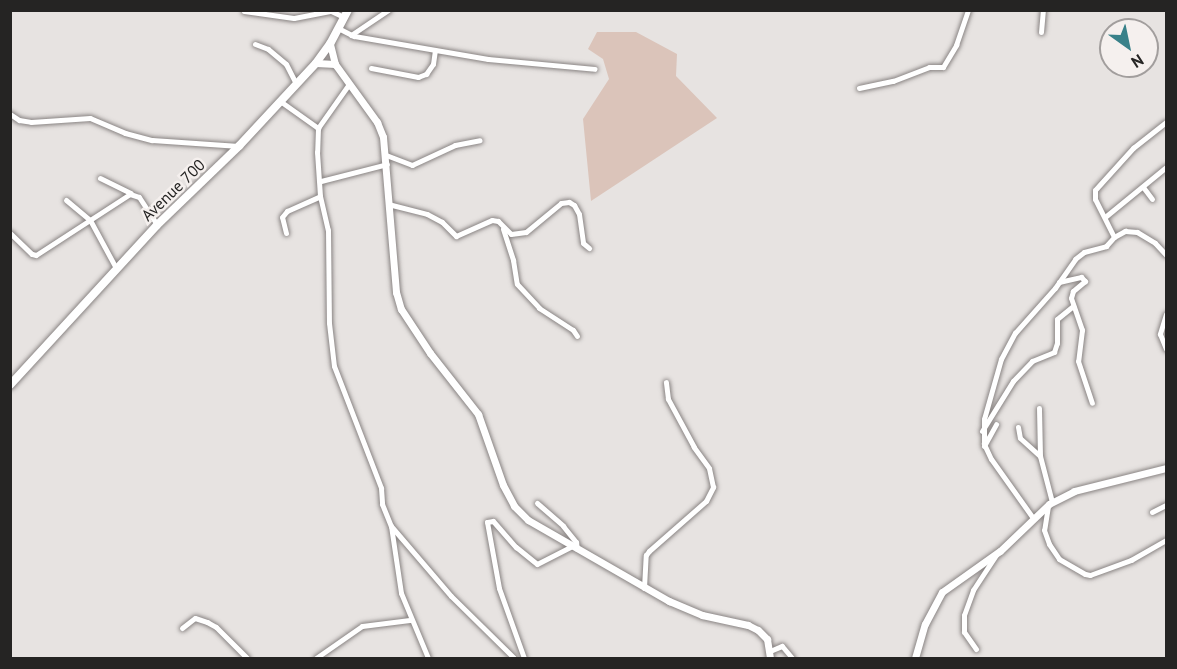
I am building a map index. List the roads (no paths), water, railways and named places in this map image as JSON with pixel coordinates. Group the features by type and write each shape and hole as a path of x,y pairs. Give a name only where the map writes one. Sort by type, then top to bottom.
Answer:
{"main road":[{"name":"Avenue 700","path":"10,385 116,268 239,146 316,63 330,44 346,14"}],"street":[{"path":"351,35 388,10"},
{"path":"859,88 893,81 929,67 943,67 956,45 968,10"},
{"path":"1041,32 1043,10"},
{"path":"244,11 294,18 331,11 346,14"},
{"path":"338,28 351,35 501,61 562,64 595,69"},
{"path":"255,44 268,49 286,64 296,84"},
{"path":"330,44 335,64 377,122 387,160 388,204 396,292 405,318 473,406 503,485 514,506 528,520 644,588 689,610 752,627 767,639 770,655 782,646 792,658"},
{"path":"371,68 418,77 426,74 433,64 435,50"},
{"path":"316,63 335,64"},
{"path":"349,84 318,129 320,196 328,230 329,323 334,366 379,483 382,504 391,526 401,593 410,620 428,658"},
{"path":"280,101 318,129"},
{"path":"12,116 31,122 90,118 125,133 152,140 239,146"},
{"path":"1114,237 1095,199 1098,185 1133,148 1167,122"},
{"path":"321,181 387,160 412,165 455,145 480,140"},
{"path":"1105,217 1167,166"},
{"path":"100,178 139,197 157,225"},
{"path":"1143,187 1152,199"},
{"path":"10,233 34,255 133,194"},
{"path":"286,232 282,217 286,212 320,196"},
{"path":"66,200 90,220 116,268"},
{"path":"388,204 404,206 436,219 454,236 492,220 511,234 526,232 561,203 569,202 574,204 579,214 583,243 589,248"},
{"path":"502,227 513,260 517,284 539,308 564,327 573,330 577,336"},
{"path":"1033,518 1000,473 984,446 982,431 989,396 1004,350 1015,333 1080,254 1106,246 1114,237 1125,231 1137,232 1155,243 1167,255"},
{"path":"1059,282 1084,278 1085,282 1071,294 1082,330 1078,361 1092,403"},
{"path":"982,431 1013,381 1032,361 1054,352 1057,343 1057,319 1073,306"},
{"path":"1167,314 1160,334 1167,349"},
{"path":"644,588 646,555 706,501 713,487 709,468 694,447 668,399 666,382"},
{"path":"1039,408 1040,456 1050,503 1044,530 1049,544 1059,559 1090,575 1135,559 1167,540"},
{"path":"984,446 996,424"},
{"path":"1018,427 1020,438 1040,456"},
{"path":"915,658 925,624 942,592 997,554 1050,503 1074,491 1167,468"},
{"path":"524,658 499,588 487,522 493,520 516,548 537,564 574,547 576,542 563,526 537,503"},
{"path":"1152,512 1167,505"},
{"path":"391,526 451,596 514,658"},
{"path":"976,649 964,632 964,615 973,590 997,554"},
{"path":"182,628 195,618 207,622 222,632 248,658"},
{"path":"316,658 362,626 410,620"}]}
